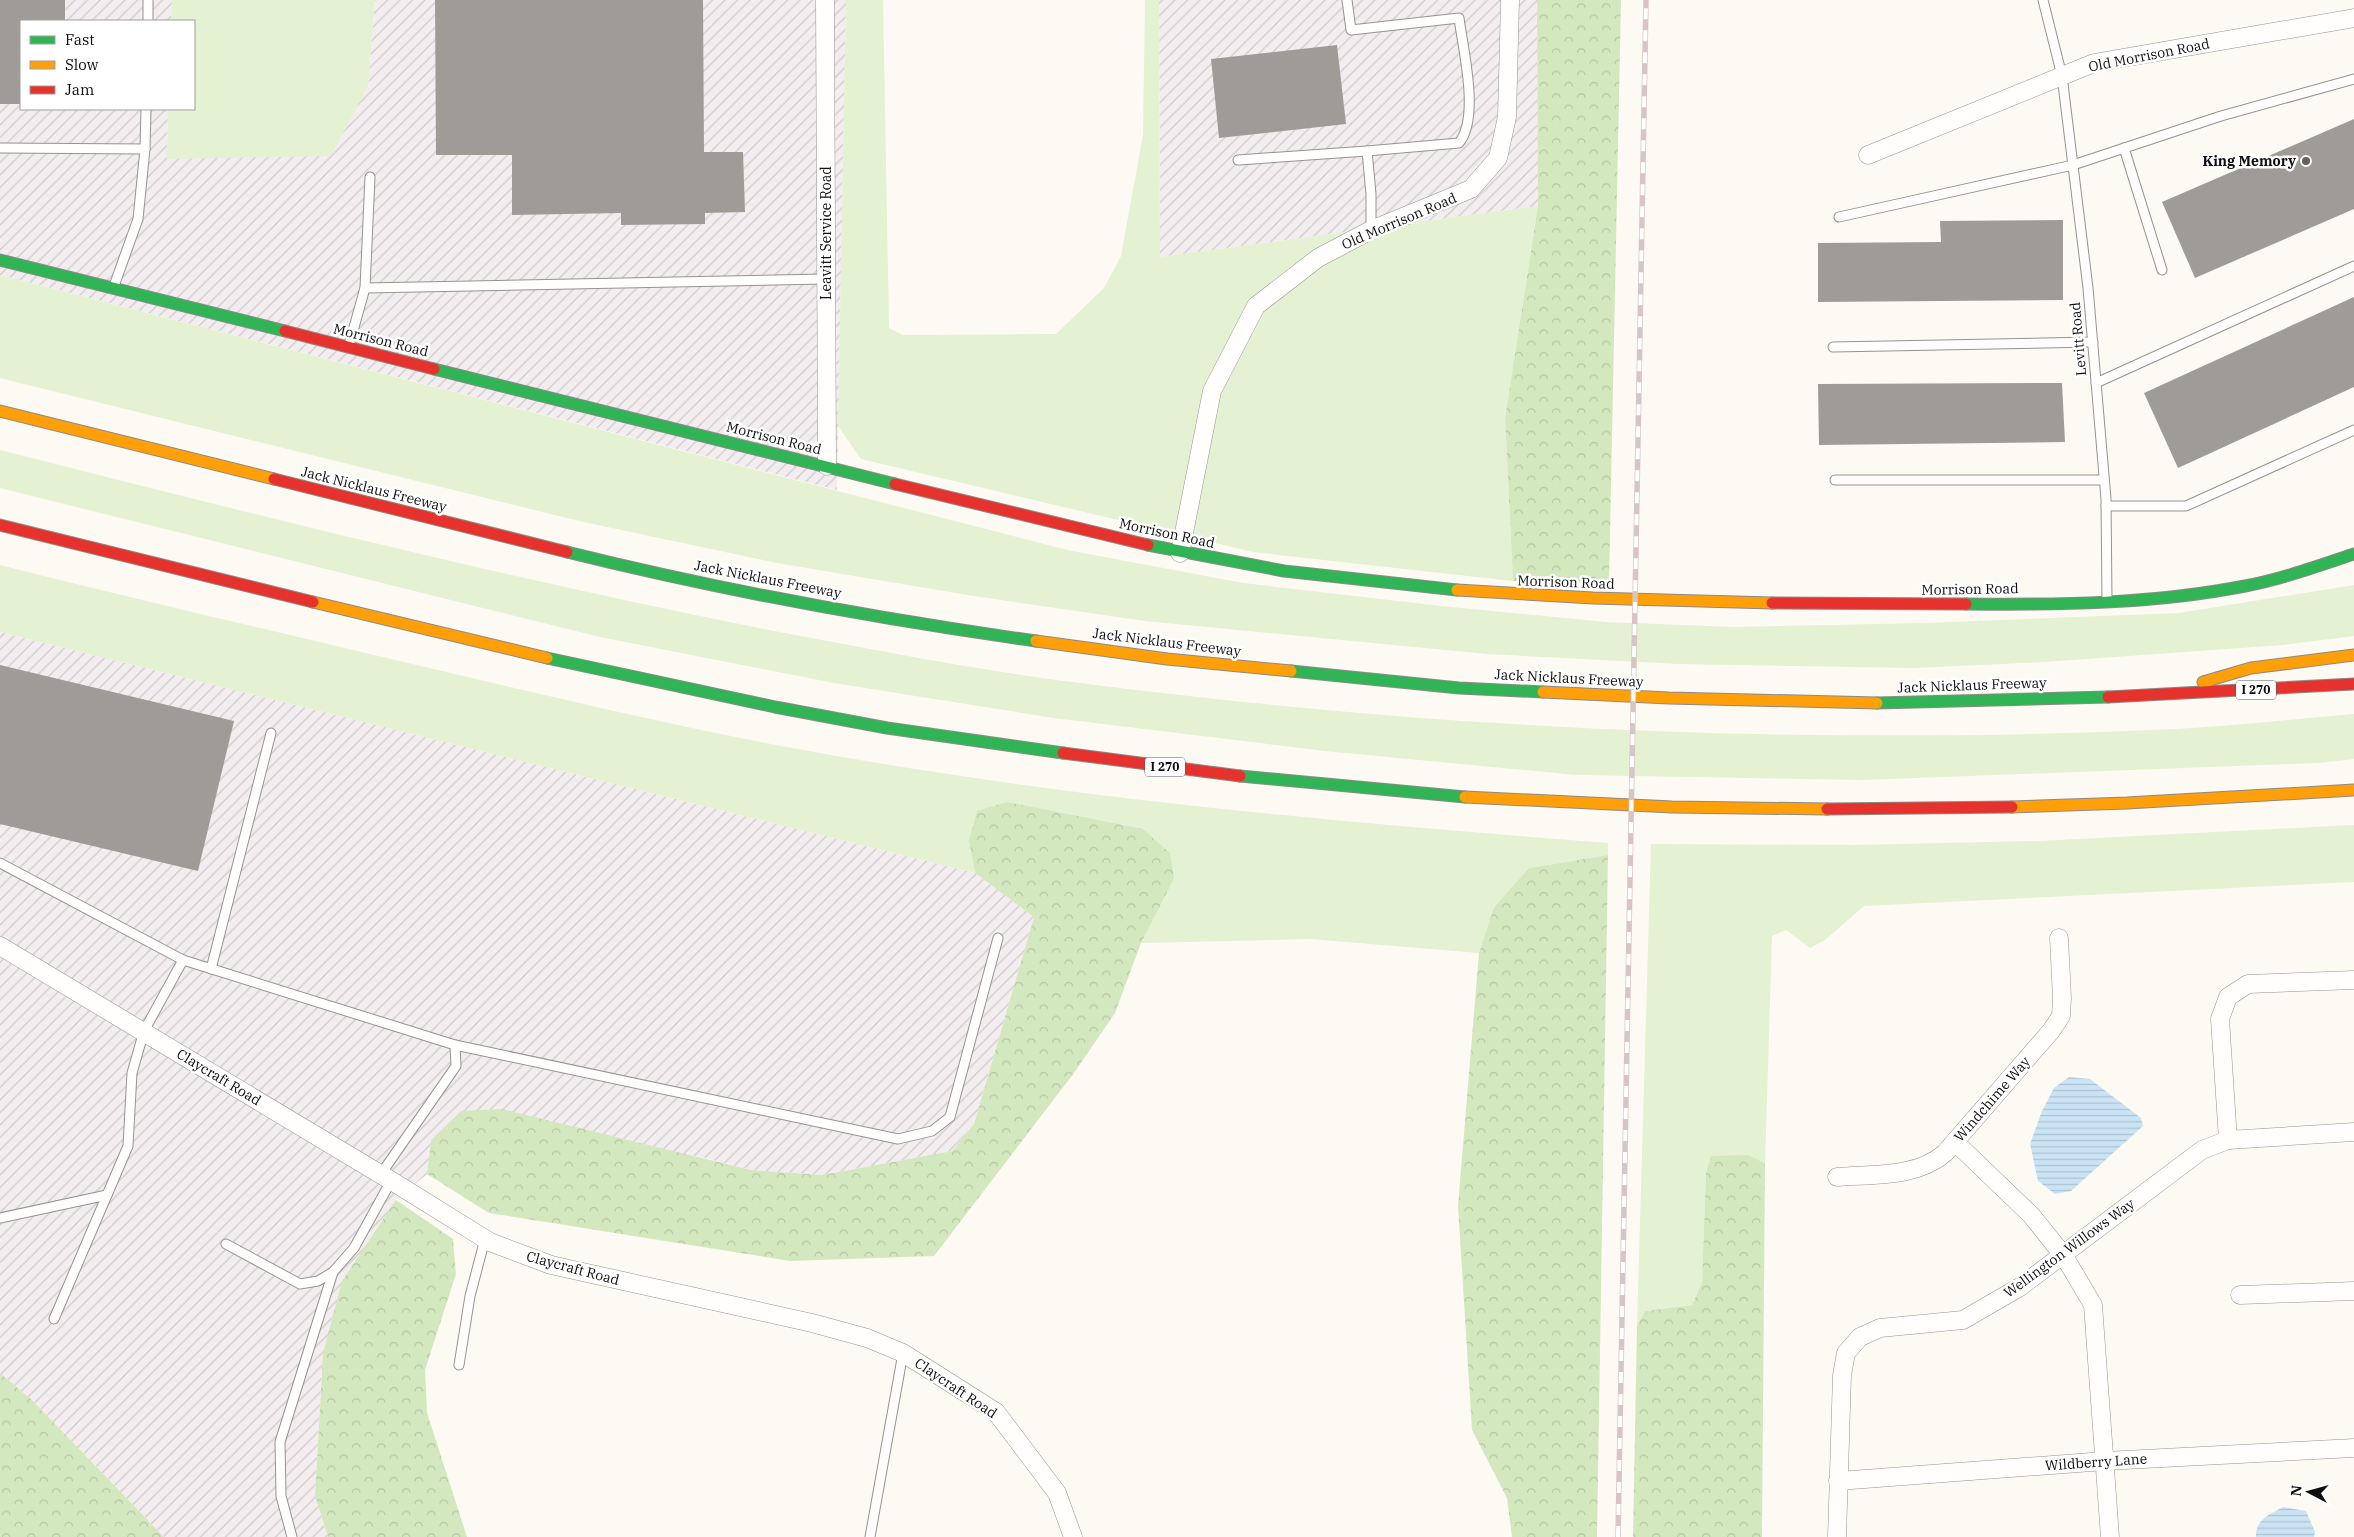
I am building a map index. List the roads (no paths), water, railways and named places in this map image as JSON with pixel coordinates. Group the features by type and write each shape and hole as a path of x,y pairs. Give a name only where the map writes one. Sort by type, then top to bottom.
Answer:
{"main road":[{"name":"Morrison Road","path":"0,260 1066,527 1180,553 1281,571 1377,583 1476,593 1556,598 1760,604 1952,604 2107,601 2144,599 2232,589 2354,554"},
{"name":"Jack Nicklaus Freeway","path":"0,412 587,557 790,599 960,630 1167,659 1459,688 1669,698 1859,704 2159,696 2354,684"},
{"name":"I 270","path":"0,525 648,682 890,729 1187,770 1442,796 1634,805 1852,811 2122,804 2354,790"},
{"path":"2159,696 2251,668 2354,655"}],"street":[{"name":"Leavitt Service Road","path":"825,0 827,466"},
{"name":"Old Morrison Road","path":"1180,553 1212,391 1256,306 1318,258 1371,230 1471,190 1498,158 1508,117 1510,0"},
{"name":"Old Morrison Road","path":"1868,155 2094,63 2354,18"},
{"name":"Windchime Way","path":"1837,1177 1916,1170 1933,1163 1955,1142 2051,1031 2061,1016 2059,938"},
{"name":"Claycraft Road","path":"0,946 386,1177 485,1239 551,1265 812,1324 867,1338 903,1354 996,1412 1057,1493 1073,1537"},
{"path":"2228,1140 2220,1019 2228,997 2248,984 2354,980"},
{"name":"Wellington Willows Way","path":"1837,1537 1842,1375 1846,1353 1860,1336 1880,1328 1963,1320 2020,1287 2064,1256 2202,1150 2228,1140 2354,1132"},
{"path":"1955,1142 2030,1216 2064,1256 2093,1305 2110,1537"},
{"path":"2240,1295 2354,1291"},
{"name":"Wildberry Lane","path":"1838,1481 2105,1461 2354,1448"}],"lane":[{"path":"148,0 148,20"},
{"path":"1238,160 1459,143 1465,136 1470,112 1459,18 1351,30 1347,0"},
{"name":"Levitt Road","path":"2043,0 2062,76 2093,342 2106,506 2107,601"},
{"path":"1838,217 2073,165 2221,116 2354,79"},
{"path":"113,288 138,219 145,149 146,110"},
{"path":"0,148 145,149"},
{"path":"2124,148 2162,270"},
{"path":"1367,151 1371,194 1371,230"},
{"path":"349,348 365,288 370,177"},
{"path":"2096,383 2354,266"},
{"path":"365,288 826,279"},
{"path":"1833,347 2093,342"},
{"path":"2106,506 2186,506 2354,430"},
{"path":"1835,480 2104,480"},
{"path":"211,969 271,733"},
{"path":"0,863 183,960 455,1045 898,1139 932,1131 950,1117 998,938"},
{"path":"54,1319 128,1146 132,1073 144,1031 183,960"},
{"path":"226,1244 300,1284 318,1282 333,1272 354,1248 386,1177 456,1066 455,1045"},
{"path":"0,1218 107,1196"},
{"path":"459,1365 470,1296 485,1239"},
{"path":"292,1537 281,1496 280,1442 333,1272"},
{"path":"870,1537 903,1354"}],"water":[{"path":"2069,1077 2090,1079 2141,1118 2143,1126 2071,1191 2055,1194 2038,1181 2030,1144 2042,1111 2054,1088"},
{"path":"2283,1507 2306,1511 2315,1532 2314,1537 2256,1537 2258,1526 2264,1518"}],"railway":[{"path":"1618,1537 1646,0"}],"place":[{"name":"King Memory","path":"2306,161"}]}
